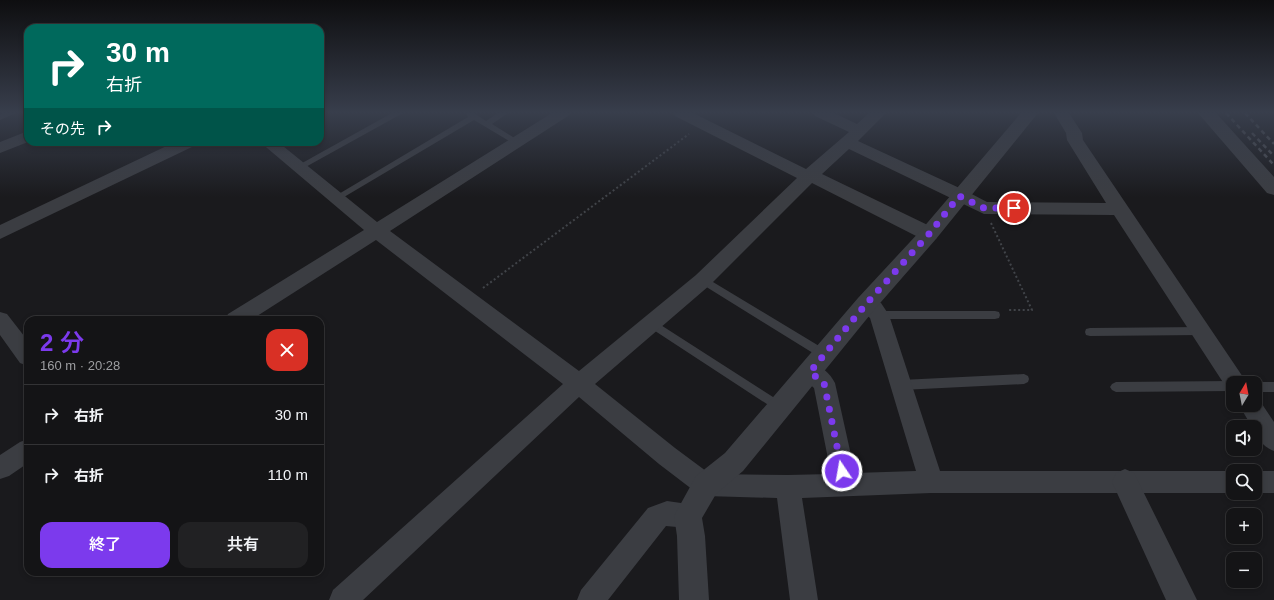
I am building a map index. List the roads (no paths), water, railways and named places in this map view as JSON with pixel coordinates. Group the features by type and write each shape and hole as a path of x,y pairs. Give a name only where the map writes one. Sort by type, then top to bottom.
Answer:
{"street":[{"path":"0,148 16,141"},
{"path":"737,141 929,234"},
{"path":"694,600 691,536 688,516 706,485 734,462 818,364 872,310 929,234 1006,141"},
{"path":"1076,141 1119,209 1231,376"},
{"path":"1231,141 1274,190"},
{"path":"241,316 517,142"},
{"path":"343,600 580,384 653,324 703,280 809,176 847,142 984,208 1119,209"},
{"path":"0,234 180,146"},
{"path":"273,146 377,231 580,384 666,456 706,485 788,487 931,482 1226,482"},
{"path":"872,310 900,385 931,482"},
{"path":"0,320 24,352"},
{"path":"818,364 824,383 845,485"},
{"path":"1255,412 1274,441"},
{"path":"0,468 24,453"},
{"path":"1125,482 1182,600"},
{"path":"788,487 804,600"},
{"path":"591,600 657,517 667,513 688,516"}],"lane":[{"path":"299,167 347,141"},
{"path":"336,198 429,141"},
{"path":"703,280 818,364"},
{"path":"872,310 995,315"},
{"path":"653,324 780,407"},
{"path":"1090,332 1202,331"},
{"path":"900,385 1024,379"},
{"path":"1116,386 1226,386"},
{"path":"1262,387 1274,387"}],"railway":[{"path":"1252,141 1274,165"},
{"path":"1260,141 1274,156"},
{"path":"1271,141 1274,144"}]}
